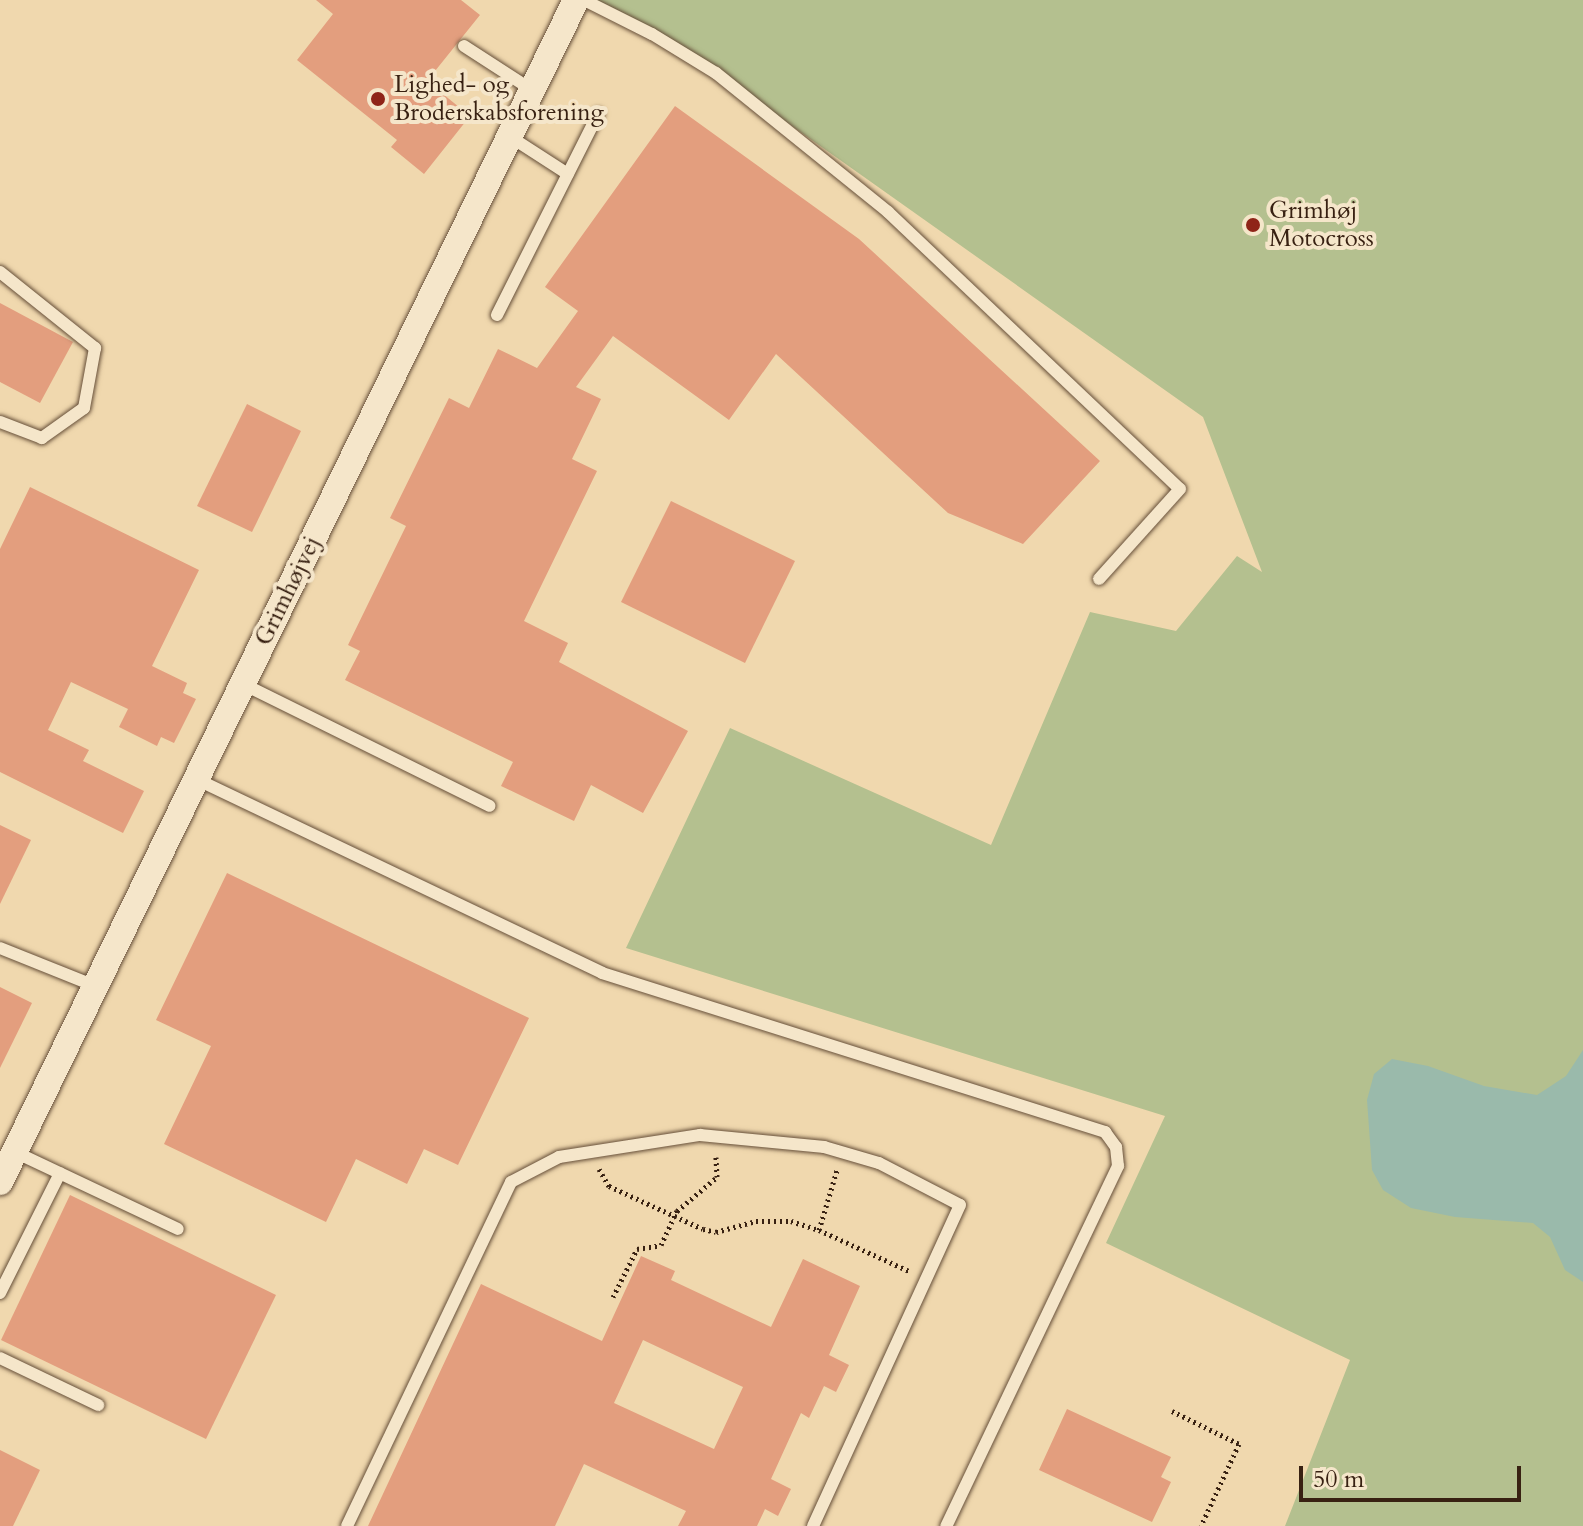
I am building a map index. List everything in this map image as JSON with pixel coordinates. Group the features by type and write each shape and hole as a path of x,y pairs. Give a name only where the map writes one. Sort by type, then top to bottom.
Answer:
{"street":[{"name":"Grimhøjvej","path":"0,1182 576,0"}],"lane":[{"path":"584,0 652,34 716,73 888,212 1180,489 1099,579"},
{"path":"464,46 532,90"},
{"path":"497,315 598,114"},
{"path":"509,136 568,174"},
{"path":"0,272 95,348 84,408 42,438 0,422"},
{"path":"243,684 490,806"},
{"path":"196,779 602,973 1105,1132 1116,1147 1118,1166 946,1526"},
{"path":"0,948 95,986"},
{"path":"347,1526 511,1182 559,1157 593,1149 700,1135 771,1140 879,1163 960,1205 813,1526"},
{"path":"15,1152 178,1229"},
{"path":"0,1293 60,1173"},
{"path":"0,1358 98,1405"}],"path":[{"path":"613,1297 637,1249 661,1245 675,1217 717,1177 716,1136"},
{"path":"593,1149 609,1186 675,1217 716,1232 767,1220 791,1221 819,1230 926,1279"},
{"path":"819,1230 841,1153"},
{"path":"1172,1411 1239,1444 1201,1526"}],"green space":[{"path":"584,0 1583,0 1583,1526 1285,1526 1350,1360 1106,1243 1165,1116 626,948 730,728 991,845 1090,612 1176,631 1237,556 1262,572 1203,417 717,73"}],"shaded area":[{"path":"1583,1050 1583,1282 1565,1270 1550,1237 1533,1223 1455,1217 1411,1208 1383,1190 1372,1170 1367,1100 1374,1074 1392,1059 1428,1066 1484,1086 1537,1095 1566,1076"}],"building":[{"path":"316,0 461,0 480,15 427,81 470,116 424,174 391,147 397,140 297,60 333,14"},
{"path":"675,106 859,239 1100,461 1023,544 948,513 776,354 729,420 613,336 576,387 601,399 572,459 597,471 524,621 568,643 559,662 688,731 643,813 591,785 574,821 501,786 513,762 345,680 360,651 348,645 406,526 390,518 449,398 469,408 498,349 537,368 578,311 545,287"},
{"path":"0,303 73,342 40,403 0,382"},
{"path":"247,404 301,431 252,532 197,506"},
{"path":"30,487 199,570 152,666 187,683 183,693 196,699 174,743 161,737 157,746 119,727 128,709 71,682 48,730 89,750 83,761 144,791 123,833 0,772 0,549"},
{"path":"671,501 795,561 745,663 621,602"},
{"path":"0,825 31,840 0,904"},
{"path":"227,873 529,1018 458,1165 424,1149 407,1184 356,1159 326,1222 164,1144 211,1046 156,1020"},
{"path":"0,987 32,1003 0,1068"},
{"path":"70,1195 276,1295 206,1439 1,1340"},
{"path":"641,1256 675,1271 671,1280 771,1327 803,1259 860,1286 829,1355 849,1365 836,1392 824,1386 809,1418 801,1413 771,1479 791,1489 778,1516 765,1509 757,1526 678,1526 686,1511 584,1464 555,1526 368,1526 481,1284 602,1341","holes":["643,1340 743,1387 714,1449 614,1403"]},
{"path":"1067,1409 1171,1457 1161,1477 1171,1482 1152,1522 1039,1470"},
{"path":"0,1450 40,1470 13,1526 0,1526"}],"place":[{"name":"Lighed- og Broderskabsforening","path":"378,99"},
{"name":"Grimhøj Motocross","path":"1253,225"}]}
